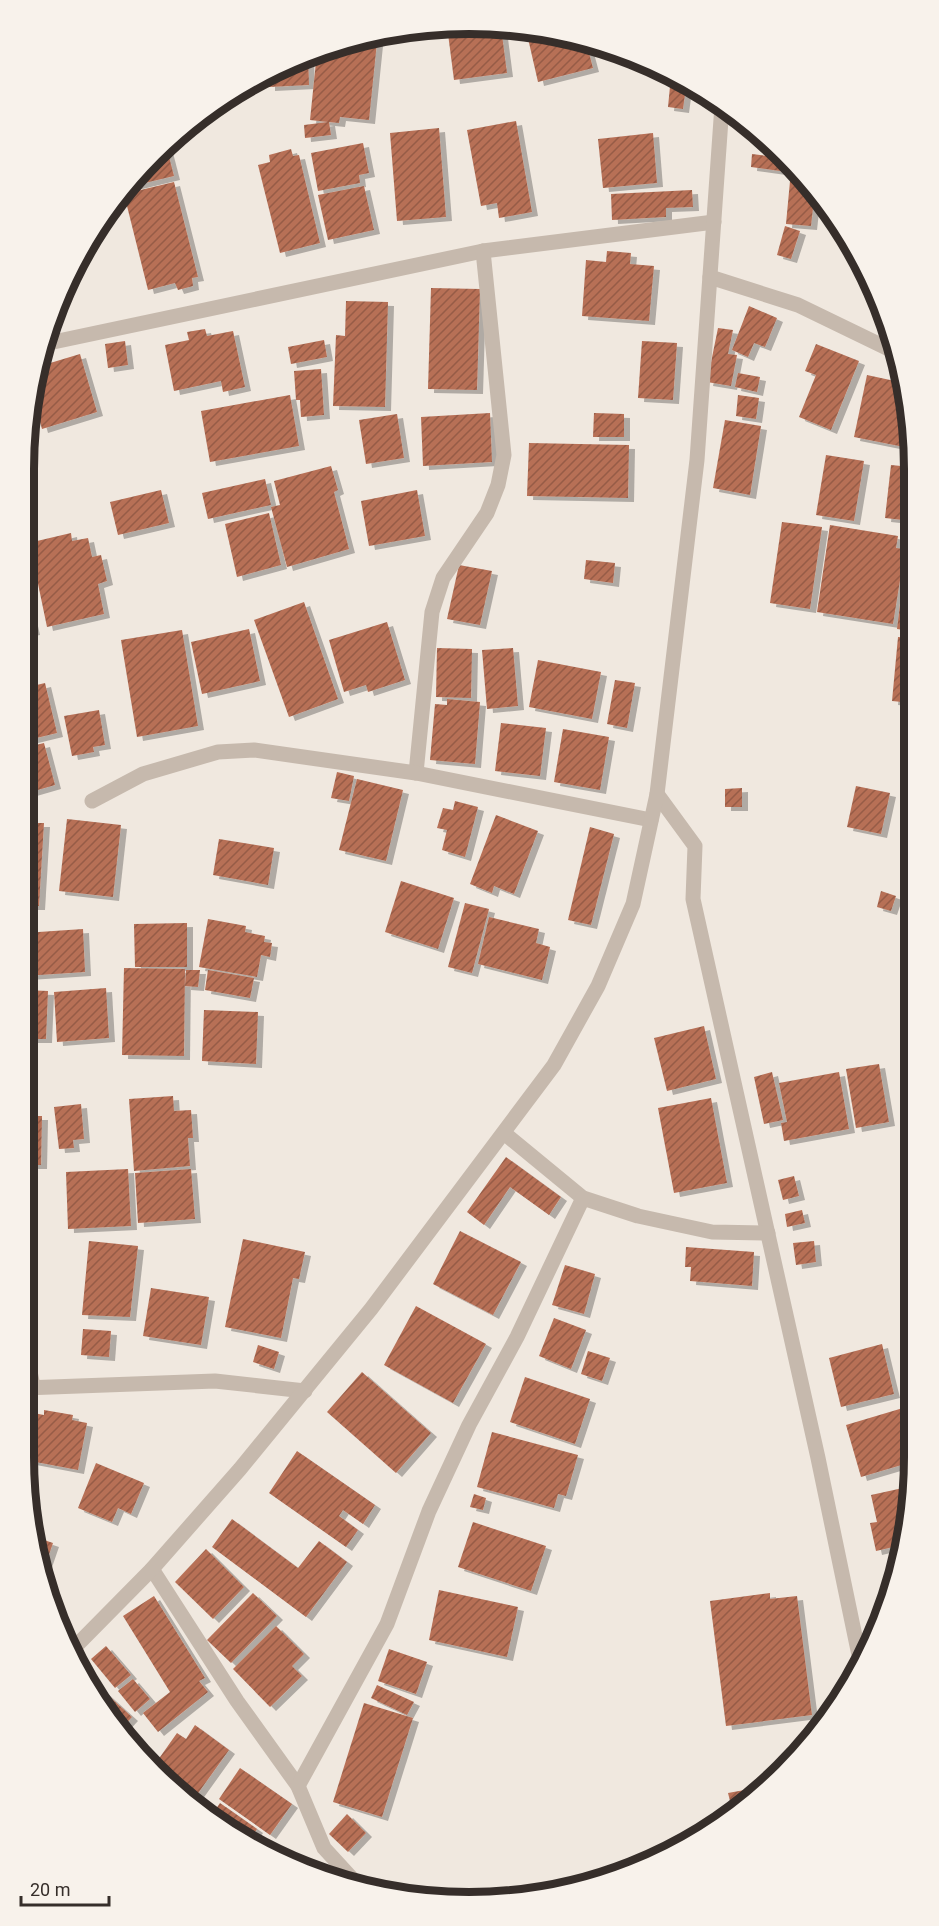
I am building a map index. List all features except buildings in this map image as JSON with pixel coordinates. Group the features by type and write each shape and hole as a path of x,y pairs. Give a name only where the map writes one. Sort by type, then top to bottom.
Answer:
{"street":[{"path":"77,1645 152,1569 305,1391 371,1309 504,1133 554,1065 598,986 633,904 657,794 697,460 721,115"},
{"path":"54,342 483,252 714,222"},
{"path":"416,773 432,612 443,578 487,513 498,485 504,454 483,252"},
{"path":"710,277 798,305 887,348"},
{"path":"92,801 143,774 218,752 254,750 416,773 651,820"},
{"path":"657,794 695,846 693,899 858,1652"},
{"path":"504,1133 583,1198 638,1216 712,1232 768,1233"},
{"path":"298,1786 387,1624 429,1511 469,1425 517,1337 583,1198"},
{"path":"34,1387 216,1381 305,1391"},
{"path":"152,1569 237,1701 298,1786 324,1848 348,1874"}]}
